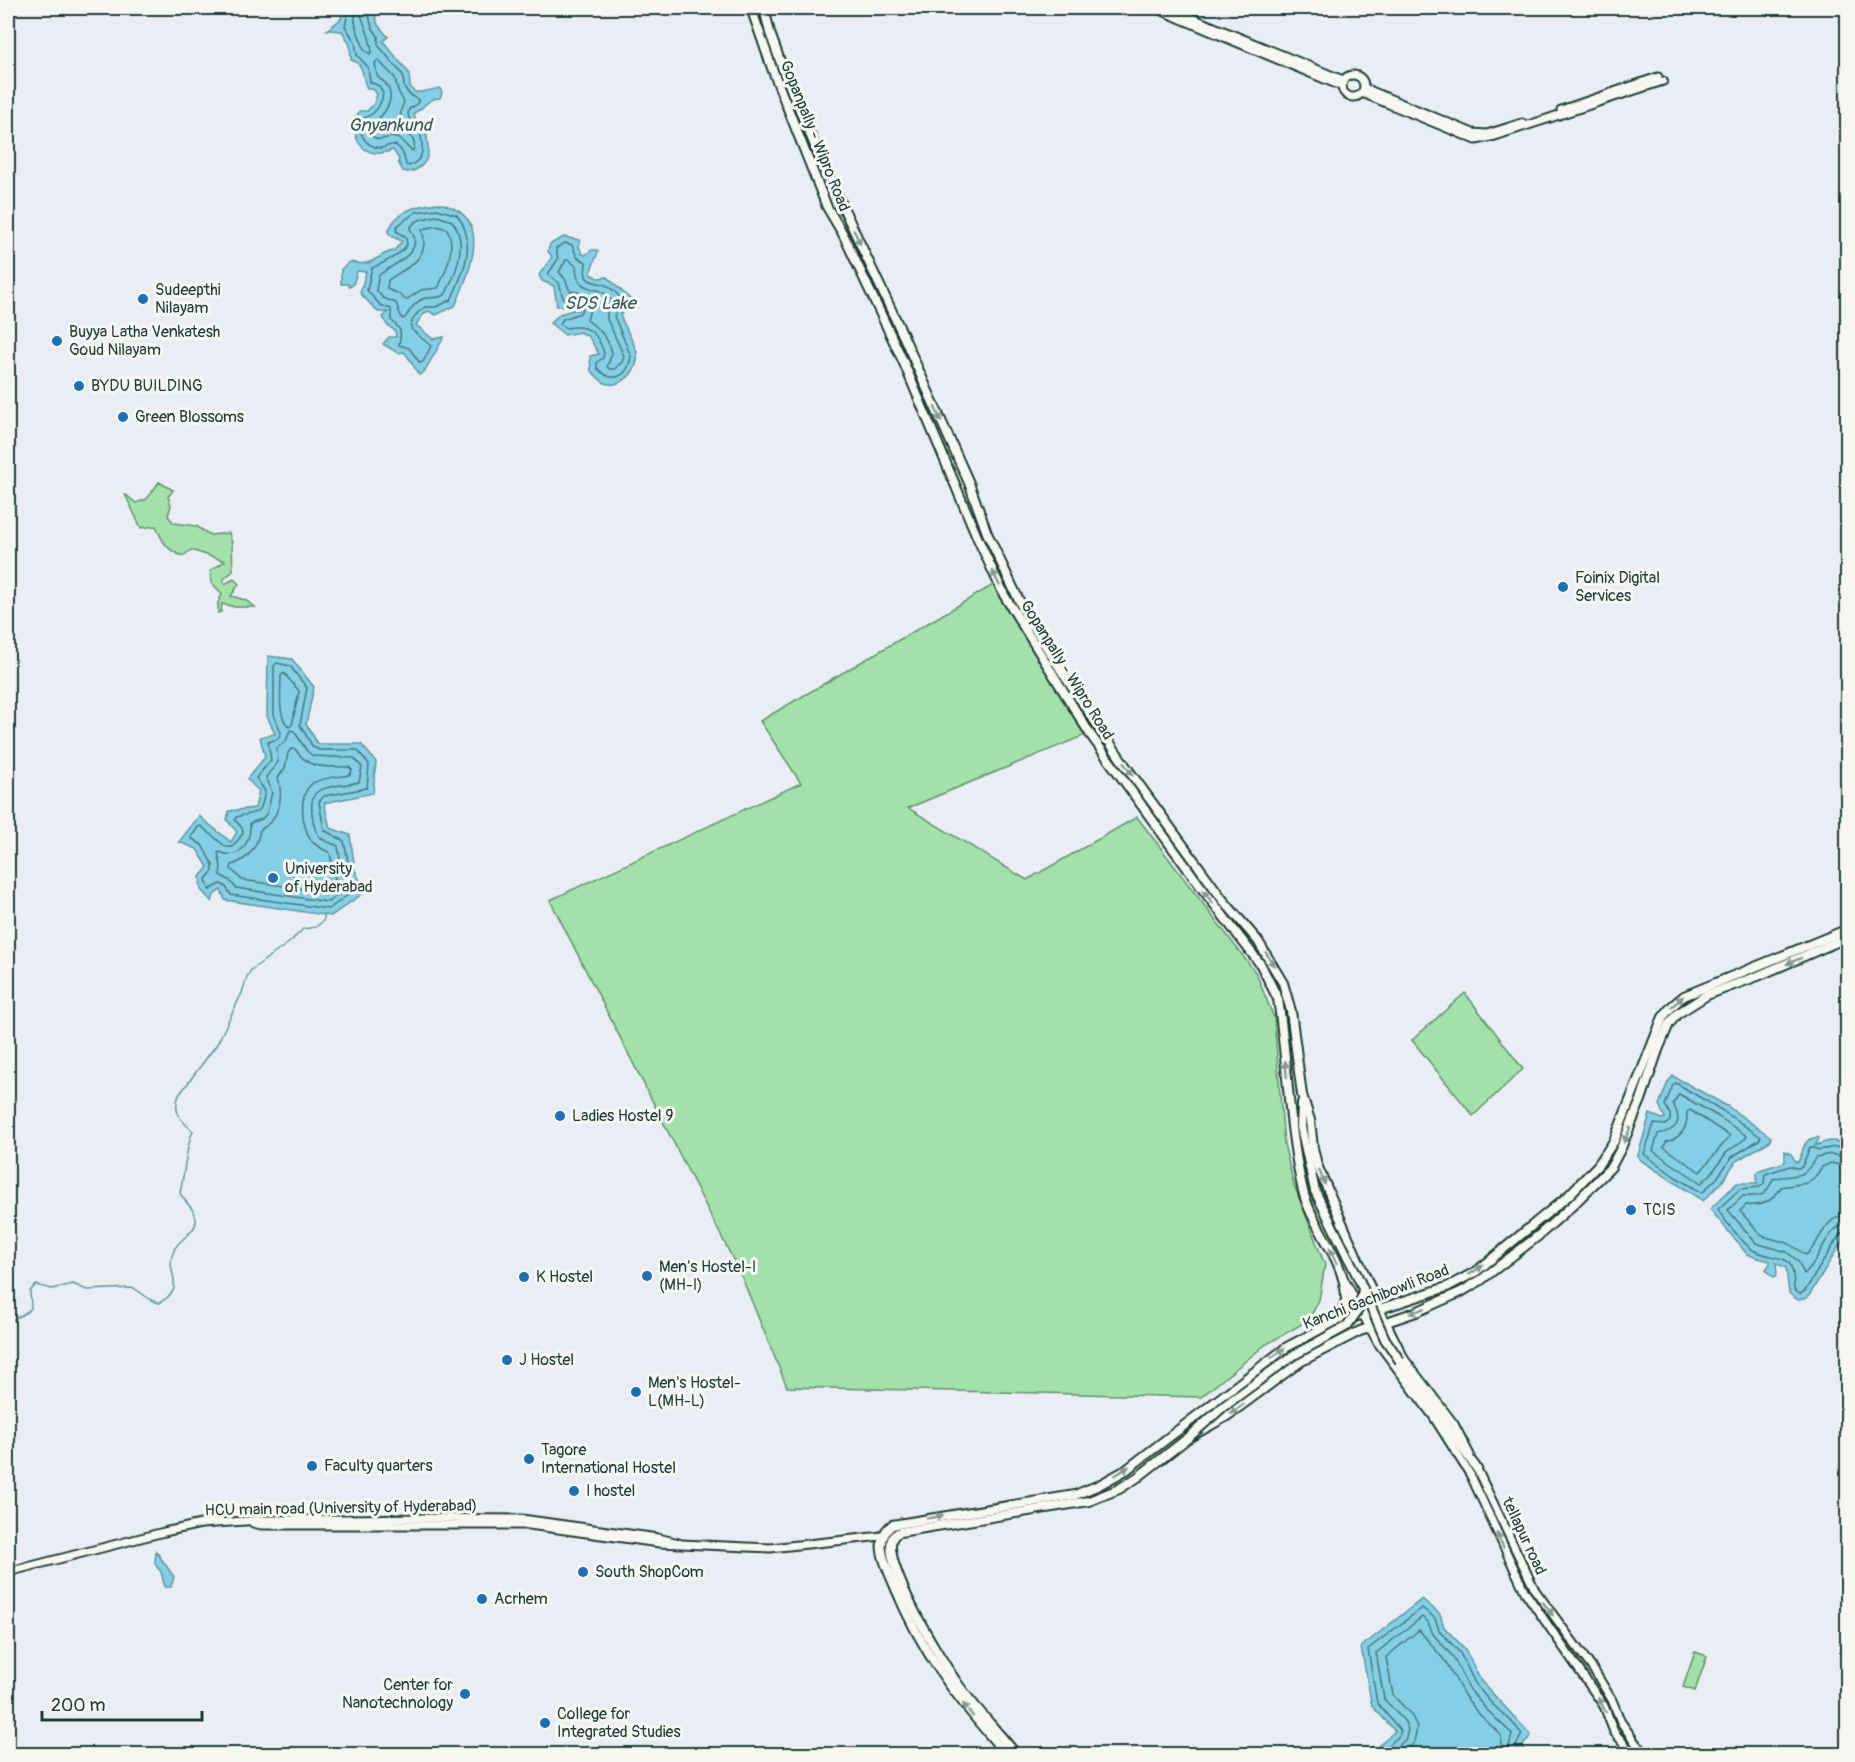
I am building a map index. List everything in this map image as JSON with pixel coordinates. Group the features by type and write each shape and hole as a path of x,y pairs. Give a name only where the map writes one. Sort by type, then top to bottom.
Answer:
{"main road":[{"name":"Gopanpally - Wipro Road","path":"751,8 773,71 827,207 843,234 903,361 1004,595 1090,734 1261,965 1278,999 1294,1147 1304,1194 1343,1277 1346,1303 1327,1326"},
{"name":"Gopanpally - Wipro Road","path":"764,8 783,69 820,158 925,385 969,483 987,533 1022,602 1025,613 1107,739 1191,856 1268,956 1287,993 1302,1095 1301,1127 1315,1191 1385,1339 1477,1469"},
{"path":"811,165 820,158"},
{"path":"1012,607 1022,602"},
{"path":"1225,918 1234,912"},
{"name":"Kanchi Gachibowli Road","path":"882,1536 892,1525 1075,1495 1099,1485 1126,1470 1287,1347 1327,1326 1364,1316 1447,1287 1477,1271 1568,1196 1598,1165 1614,1141 1663,1017 1684,996 1848,929"},
{"name":"Kanchi Gachibowli Road","path":"1016,1755 961,1689 921,1625 894,1562 893,1537 900,1532 1089,1501 1125,1485 1188,1438 1227,1416 1300,1362 1369,1327 1416,1312 1461,1292 1481,1280 1538,1236 1611,1167 1649,1081 1669,1024 1677,1014 1707,995 1768,972 1848,937"},
{"name":"Gopanpally - Wipro Road","path":"1302,1095 1310,1120 1312,1148 1317,1165 1380,1310"},
{"path":"1188,1438 1224,1406 1294,1355 1347,1326 1360,1307 1363,1289"},
{"path":"882,1536 880,1542 888,1573 924,1649 969,1712 1006,1755"}],"street":[{"path":"1155,8 1176,13"},
{"path":"1168,8 1342,83"},
{"path":"1342,83 1349,75 1358,76 1362,80 1363,91"},
{"path":"1363,91 1477,137 1495,136 1661,79"},
{"path":"1342,83 1345,94 1351,97 1357,97 1363,91"},
{"path":"1343,1277 1378,1343 1433,1416 1471,1476 1525,1592 1604,1706 1614,1732 1632,1755"},
{"name":"tellapur road","path":"1380,1310 1405,1360 1454,1424 1535,1590 1591,1666 1612,1700 1621,1722 1637,1745 1648,1755"},
{"name":"HCU main road (University of Hyderabad)","path":"8,1572 201,1524 425,1518 522,1519 679,1543 770,1548 882,1536"},
{"path":"1581,1673 1591,1666"}],"green space":[{"path":"159,482 173,490 168,497 171,505 168,516 174,523 196,526 210,535 229,533 232,543 233,571 223,580 225,584 234,579 239,584 231,596 245,600 255,607 235,607 222,604 221,612 218,613 218,603 222,594 212,583 210,571 225,561 191,550 183,556 177,554 166,545 156,526 141,528 125,494 136,503 147,499"},
{"path":"993,585 1088,734 908,808 1027,880 1137,817 1256,973 1274,1018 1284,1144 1294,1185 1325,1265 1319,1300 1309,1320 1265,1345 1201,1397 787,1387 740,1273 550,900 801,783 760,721"},
{"path":"1465,993 1523,1069 1473,1116 1412,1040"},
{"path":"1695,1652 1707,1656 1695,1691 1683,1687"}],"water":[{"name":"Gnyankund","path":"336,8 373,8 378,25 388,37 383,41 409,73 410,86 414,92 440,88 442,93 440,98 431,100 414,113 416,123 425,123 428,154 423,165 414,171 403,171 393,150 374,153 366,150 357,138 355,130 359,111 367,111 374,104 377,94 374,90 367,88 361,68 351,60 350,45 342,31 327,30 341,19 342,12"},
{"path":"437,203 455,209 467,218 474,244 472,260 455,306 436,315 428,311 416,325 433,339 444,337 424,372 419,375 404,352 398,353 383,344 389,337 396,337 395,331 387,325 383,317 388,312 378,312 360,293 366,272 357,271 353,285 349,287 348,284 341,284 341,269 350,262 370,262 394,251 402,241 388,232 396,219 408,210"},
{"name":"SDS Lake","path":"564,237 580,240 579,246 582,254 597,250 590,273 598,278 607,277 631,300 625,306 627,310 620,315 637,353 636,366 629,377 618,383 605,383 591,371 590,356 599,354 589,337 580,332 565,335 550,323 560,314 578,310 576,305 557,306 554,286 542,281 539,275 552,257 548,251 550,244"},
{"path":"268,656 292,659 314,687 306,724 318,744 361,744 376,762 373,793 324,803 330,828 350,835 355,870 365,892 331,916 225,900 221,890 214,895 212,902 201,890 200,877 208,867 197,849 179,842 199,816 231,842 237,832 227,820 229,811 255,808 259,791 247,779 265,757 260,737 275,734 267,716"},
{"path":"1673,1076 1727,1106 1771,1137 1770,1141 1736,1161 1722,1182 1703,1201 1639,1159 1638,1155 1650,1114 1665,1118 1659,1105 1668,1082"},
{"path":"1818,1137 1815,1146 1831,1141 1847,1145 1847,1233 1810,1294 1807,1298 1798,1300 1789,1293 1786,1268 1776,1263 1777,1274 1775,1277 1772,1276 1766,1269 1770,1261 1746,1253 1710,1209 1737,1183 1757,1183 1757,1173 1760,1170 1785,1162 1785,1151 1798,1162 1806,1143"},
{"path":"156,1551 174,1577 171,1587 165,1587 161,1572 155,1564"},
{"path":"1422,1599 1440,1614 1444,1627 1465,1649 1481,1681 1531,1735 1522,1747 1528,1754 1369,1754 1395,1731 1372,1706 1361,1647"}],"waterway":[{"path":"8,1324 31,1308 30,1291 36,1285 52,1289 73,1284 87,1290 134,1288 159,1303 173,1291 171,1259 174,1250 193,1229 196,1221 196,1217 180,1193 188,1145 193,1131 177,1111 179,1095 217,1044 251,970 290,942 303,929 316,927 323,921 325,915"}],"place":[{"name":"Sudeepthi Nilayam","path":"143,299"},
{"name":"Buyya Latha Venkatesh Goud Nilayam","path":"57,341"},
{"name":"BYDU BUILDING","path":"79,386"},
{"name":"Green Blossoms","path":"123,417"},
{"name":"Foinix Digital Services","path":"1563,587"},
{"name":"University of Hyderabad","path":"273,878"},
{"name":"Ladies Hostel 9","path":"560,1116"},
{"name":"TCIS","path":"1631,1210"},
{"name":"Men's Hostel-I (MH-I)","path":"647,1276"},
{"name":"K Hostel","path":"524,1277"},
{"name":"J Hostel","path":"507,1360"},
{"name":"Men's Hostel- L(MH-L)","path":"636,1392"},
{"name":"Tagore International Hostel","path":"529,1459"},
{"name":"Faculty quarters","path":"312,1466"},
{"name":"I hostel","path":"574,1491"},
{"name":"South ShopCom","path":"583,1572"},
{"name":"Acrhem","path":"482,1599"},
{"name":"Center for Nanotechnology","path":"465,1694"},
{"name":"College for Integrated Studies","path":"545,1723"}]}
